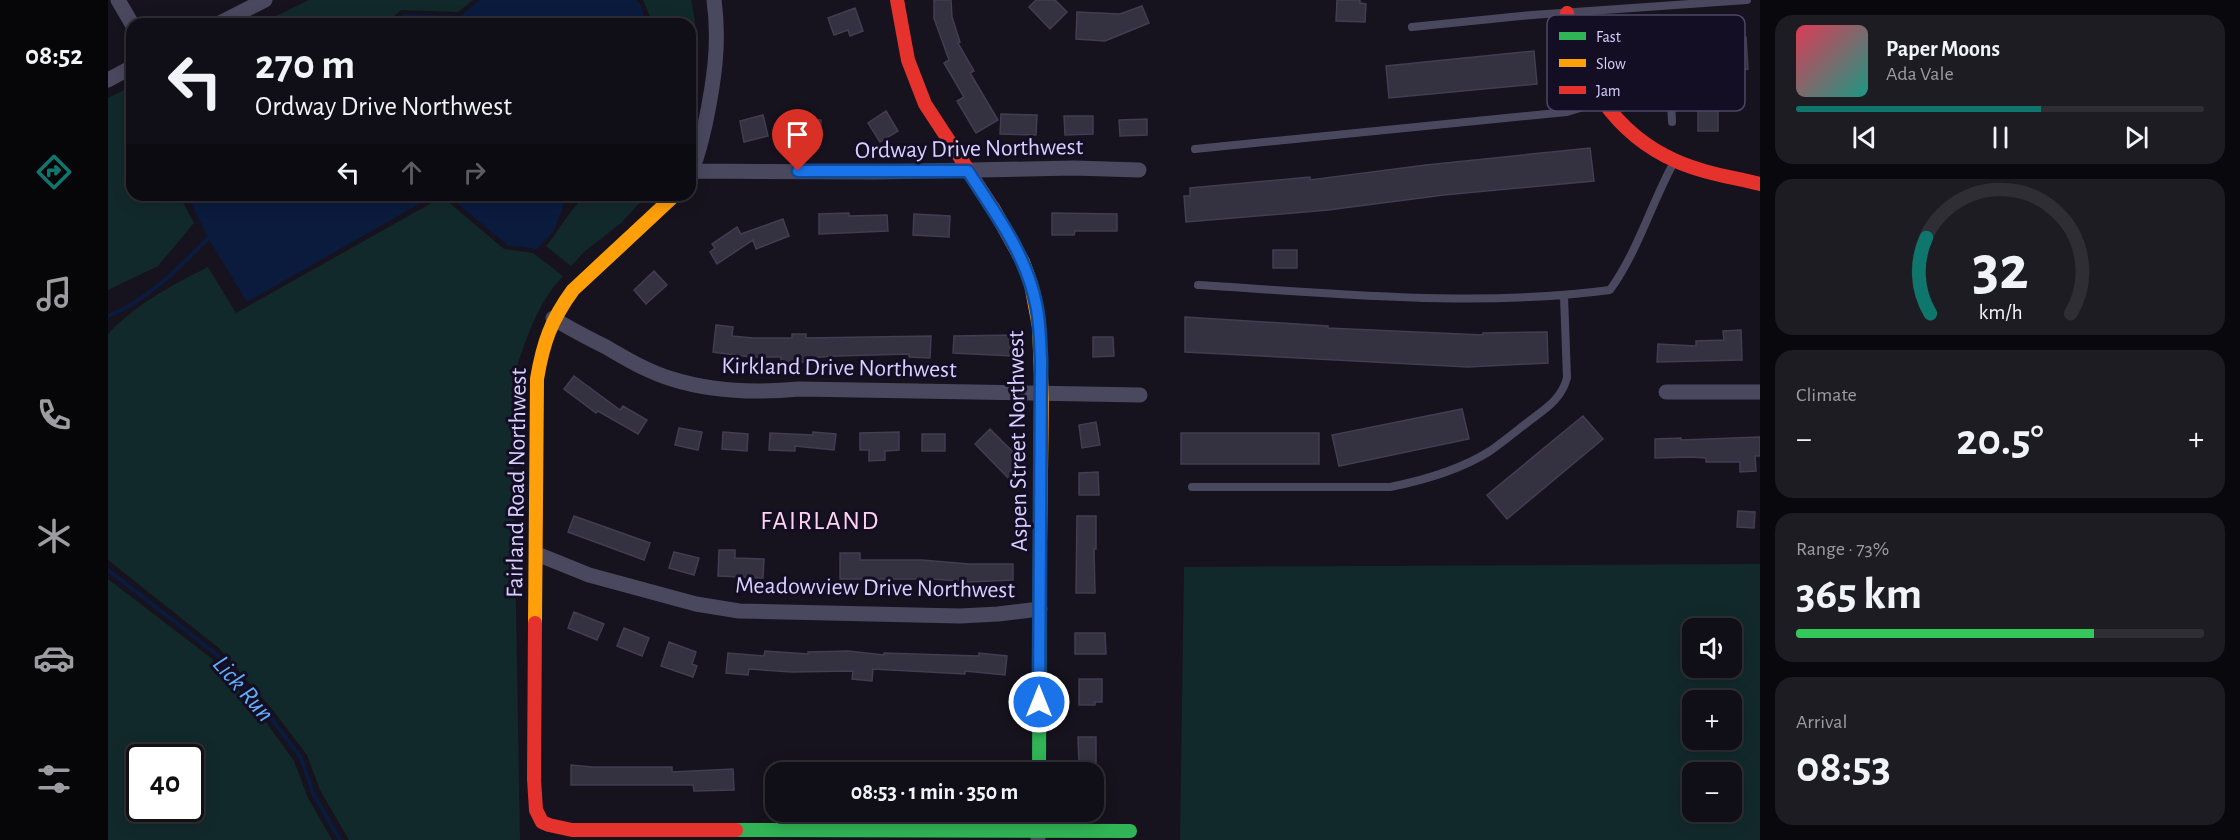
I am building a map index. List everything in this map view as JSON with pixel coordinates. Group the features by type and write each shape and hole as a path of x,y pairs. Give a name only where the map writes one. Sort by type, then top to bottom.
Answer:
{"street":[{"path":"118,0 128,18"},
{"path":"230,18 265,0"},
{"path":"696,158 712,93 717,57 718,29 714,0"},
{"name":"Aspen Street Northwest","path":"897,0 905,45 919,90 931,115 1011,237 1031,283 1037,305 1042,392 1039,762"},
{"path":"108,80 126,70"},
{"path":"1612,111 1637,137 1674,160 1697,169 1760,184"},
{"name":"Ordway Drive Northwest","path":"696,172 968,171 1074,168 1139,170"},
{"name":"Fairland Road Northwest","path":"669,201 641,230 577,285 564,300 553,318 542,350 537,379 534,779 537,812 544,824 551,828 572,830 1038,835"},
{"name":"Kirkland Drive Northwest","path":"553,318 644,368 670,379 728,391 767,392 799,389 1140,395"},
{"path":"1666,392 1760,392"},
{"name":"Meadowview Drive Northwest","path":"537,554 589,575 696,604 739,611 960,616 1040,609"},
{"path":"1038,835 1130,831"}],"lane":[{"path":"1412,27 1748,0"},
{"path":"1196,149 1570,111"},
{"path":"1671,111 1672,122"},
{"path":"1198,285 1445,298 1564,296 1610,290 1635,249 1650,210 1674,160"},
{"path":"1192,487 1382,488 1416,482 1469,463 1491,450 1552,404 1564,389 1567,378 1564,296"}],"green space":[{"path":"309,0 473,0 458,12 401,10 392,18 272,18"},
{"path":"643,0 691,0 694,18 650,18"},
{"path":"126,89 126,201 182,201 194,223 158,266 108,290 108,98"},
{"path":"435,201 447,201 504,249 533,253 563,276 538,312 512,382 520,840 349,840 320,790 307,755 272,709 220,649 108,560 108,334 142,304 208,267 236,313"},
{"path":"581,201 641,201 621,223 584,252 571,266 546,246 570,212"},
{"path":"1760,564 1760,840 1180,840 1184,567"},
{"path":"108,579 211,658 263,718 294,761 308,798 332,840 108,840"}],"water":[{"path":"480,0 636,0 640,4 645,18 400,18 404,14 460,16"},
{"path":"190,201 424,201 247,302 208,238"},
{"path":"454,201 566,201 553,232 537,249 507,245"}],"building":[{"path":"934,0 951,0 952,17 960,42 958,43 974,71 970,73 998,120 976,133 957,101 964,97 944,63 949,60 934,18"},
{"path":"1036,0 1055,0 1067,12 1050,29 1029,7"},
{"path":"1337,0 1360,0 1360,3 1366,4 1365,22 1336,21"},
{"path":"1142,6 1149,23 1105,41 1076,39 1077,12 1120,14"},
{"path":"855,8 863,31 850,36 848,30 834,35 828,18"},
{"path":"1745,37 1748,69 1745,69"},
{"path":"1534,51 1537,84 1389,98 1386,66"},
{"path":"886,111 898,131 880,142 868,123"},
{"path":"1698,111 1718,111 1718,131 1698,131"},
{"path":"1001,114 1037,115 1036,135 1000,134"},
{"path":"763,115 768,136 744,142 740,121"},
{"path":"1064,116 1093,116 1093,134 1065,135"},
{"path":"792,119 821,120 820,139 791,138"},
{"path":"1147,119 1147,135 1120,136 1119,120"},
{"path":"1590,148 1594,181 1444,195 1328,210 1186,222 1184,196 1190,196 1190,188 1310,177 1310,180"},
{"path":"849,213 849,216 887,215 888,231 819,234 819,214"},
{"path":"1052,213 1117,214 1117,231 1075,231 1074,235 1052,235"},
{"path":"914,214 950,216 949,237 913,235"},
{"path":"783,219 789,236 756,249 753,240 717,264 710,252 715,248 712,244 737,227 741,234"},
{"path":"1273,250 1297,250 1297,268 1273,268"},
{"path":"654,271 667,285 646,304 634,290"},
{"path":"1185,317 1328,326 1328,328 1483,335 1483,333 1547,332 1548,363 1468,367 1185,352"},
{"path":"716,325 733,327 732,336 753,338 792,338 792,334 806,334 806,338 931,336 930,358 909,357 909,354 837,356 806,358 806,362 781,362 781,357 751,357 713,352"},
{"path":"1741,330 1742,360 1657,362 1658,344 1696,346 1696,341 1724,340 1723,331"},
{"path":"1013,335 1013,356 953,353 954,336"},
{"path":"1093,337 1113,337 1114,356 1093,357"},
{"path":"574,376 620,410 623,406 647,420 638,434 598,411 596,413 564,389"},
{"path":"1462,409 1469,439 1339,466 1332,435"},
{"path":"1583,416 1603,439 1507,519 1487,495"},
{"path":"1096,422 1100,445 1082,448 1079,425"},
{"path":"679,428 702,432 698,450 675,445"},
{"path":"990,429 1026,465 1011,481 975,444"},
{"path":"723,432 748,434 747,451 722,449"},
{"path":"813,432 836,434 834,450 795,446 795,451 769,450 770,433 813,435"},
{"path":"899,432 899,450 885,451 885,460 869,461 869,450 860,450 860,433"},
{"path":"1181,433 1319,433 1319,464 1181,464"},
{"path":"922,434 945,434 945,451 922,451"},
{"path":"1760,437 1760,456 1755,456 1756,471 1740,472 1740,462 1706,462 1706,458 1691,457 1655,458 1655,439"},
{"path":"1098,472 1099,495 1079,495 1079,473"},
{"path":"1738,511 1755,512 1754,528 1737,527"},
{"path":"574,516 650,543 644,560 568,532"},
{"path":"1077,516 1096,516 1095,593 1076,593"},
{"path":"719,550 735,550 735,558 764,559 763,578 718,576"},
{"path":"674,552 699,558 694,575 669,568"},
{"path":"840,553 860,553 860,560 1013,564 1013,580 968,582 934,579 840,579"},
{"path":"574,612 604,624 597,640 568,628"},
{"path":"624,628 649,638 642,656 617,646"},
{"path":"1075,633 1105,633 1106,654 1075,654"},
{"path":"669,642 696,652 692,664 697,666 693,677 661,666"},
{"path":"765,651 808,654 808,652 848,651 884,655 884,653 979,656 979,653 1007,656 1005,675 965,671 965,674 873,669 872,681 852,679 853,671 792,672 749,669 748,675 726,673 728,653 764,656"},
{"path":"1079,679 1102,679 1102,702 1095,702 1095,705 1079,705"},
{"path":"1078,737 1096,737 1096,762 1079,762"},
{"path":"571,765 672,767 672,772 733,769 734,790 694,791 693,785 571,785"}],"waterway":[{"path":"108,316 150,292 174,272 209,235"},
{"name":"Lick Run","path":"108,570 215,653 268,714 301,758 313,793 340,840"}],"traffic: fast":[{"path":"1039,762 1040,542"},
{"path":"736,830 1130,831"}],"traffic: slow":[{"path":"535,623 537,379 545,343 559,312 573,290 669,201"},
{"path":"993,208 1023,262 1031,284 1039,327 1042,400 1040,542"}],"traffic: jam":[{"path":"897,0 908,60 925,104 993,208"},
{"path":"1611,111 1654,150 1676,161 1707,172 1760,184"},
{"path":"535,623 534,779 536,810 542,822 572,830 736,830"}],"district":[{"name":"FAIRLAND","path":"820,520"}],"route":[{"path":"798,171 968,171 1011,237 1023,262 1037,305 1041,360 1039,702"}]}
